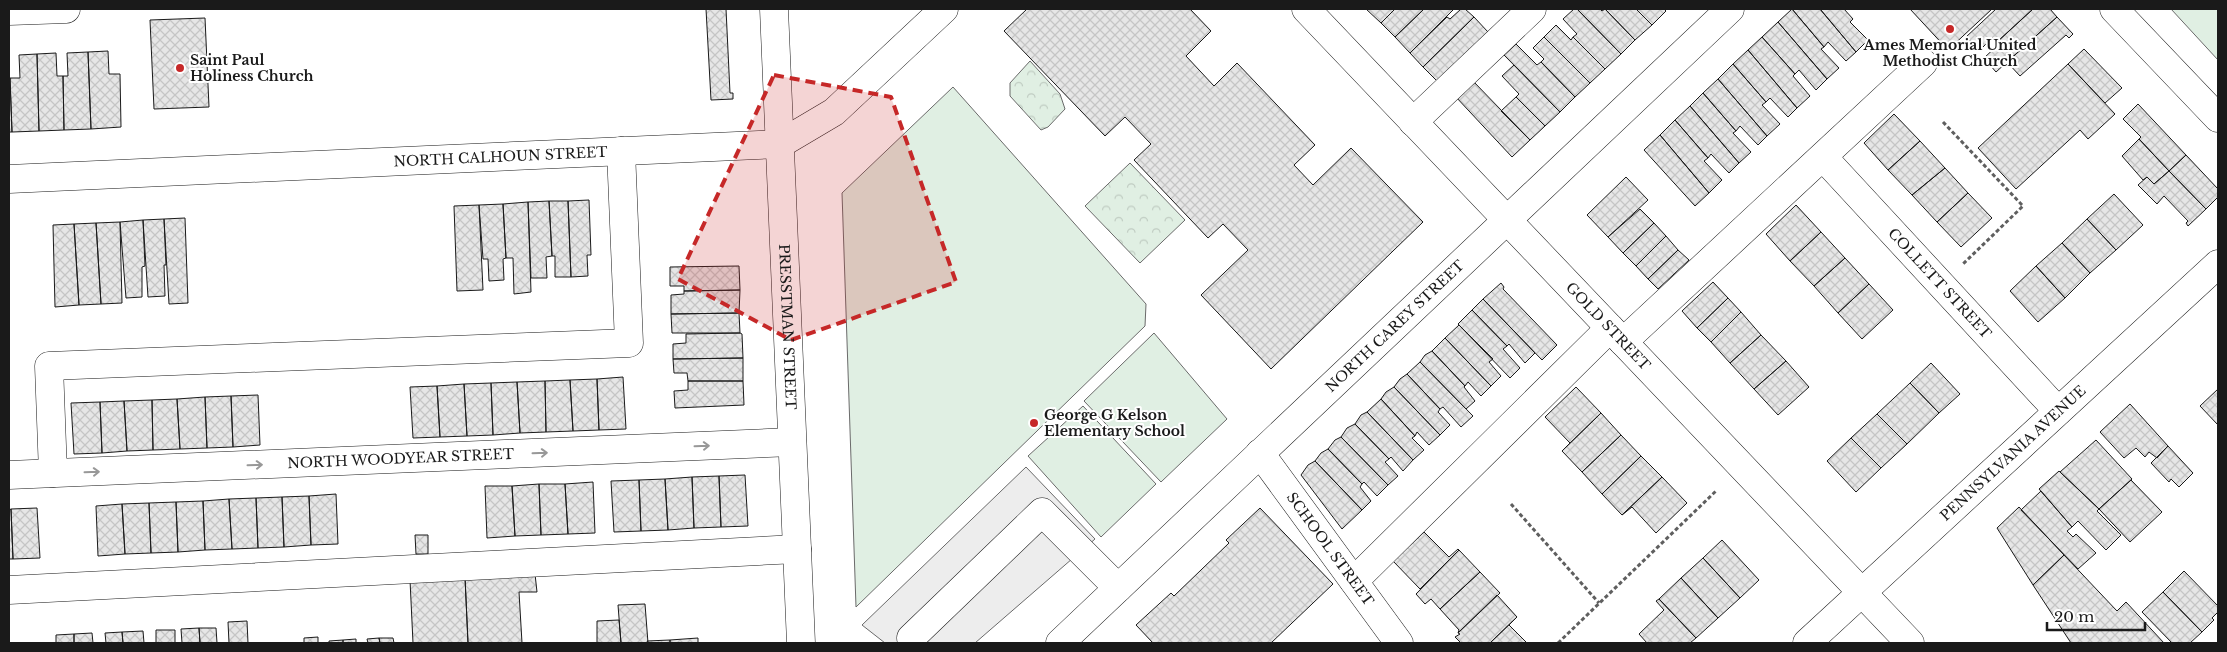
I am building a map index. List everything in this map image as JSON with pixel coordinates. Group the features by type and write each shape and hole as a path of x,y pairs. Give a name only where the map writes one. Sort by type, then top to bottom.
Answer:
{"street":[{"path":"9,11 66,9"},
{"name":"PRESSTMAN STREET","path":"774,9 801,643"},
{"name":"NORTH CALHOUN STREET","path":"9,179 780,144 834,112 944,9"},
{"path":"1413,122 1532,9"},
{"name":"NORTH CAREY STREET","path":"1060,643 1730,9"},
{"path":"2114,9 2218,118"},
{"name":"GOLD STREET","path":"1321,14 1413,122 1910,643"},
{"path":"1354,581 1616,335 1823,157 1923,63"},
{"path":"53,474 48,366 629,343 620,151"},
{"name":"COLLETT STREET","path":"1823,157 2058,411"},
{"name":"PENNSYLVANIA AVENUE","path":"1807,643 2218,264"},
{"name":"NORTH WOODYEAR STREET","path":"9,475 792,442"},
{"name":"SCHOOL STREET","path":"1260,453 1399,643"},
{"path":"911,638 1042,512 1118,588"},
{"path":"9,590 797,549"}],"path":[{"path":"1944,122 2023,206 1957,270"},
{"path":"1558,643 1716,491"},
{"path":"1511,504 1599,603"}],"highlighted area":[{"path":"774,75 891,97 956,282 791,340 678,279"}],"green space":[{"path":"2171,9 2218,9 2218,60"},
{"path":"1030,61 1060,94 1065,109 1048,127 1041,130 1010,96 1010,83"},
{"path":"953,87 1146,304 1145,326 856,607 842,193"},
{"path":"1130,163 1185,220 1140,263 1085,206"},
{"path":"1154,333 1227,419 1161,482 1084,401"},
{"path":"1083,406 1156,484 1101,537 1028,456"}],"shaded area":[{"path":"1026,467 1095,539 975,643 885,643 862,625"}],"building":[{"path":"706,9 726,9 730,93 733,93 733,99 711,100"},
{"path":"1027,9 1190,9 1211,31 1186,56 1214,86 1237,63 1315,145 1294,165 1313,185 1351,148 1423,222 1271,369 1201,295 1248,250 1223,224 1208,238 1134,160 1151,144 1125,117 1105,136 1004,31"},
{"path":"1366,9 1395,9 1381,23"},
{"path":"1395,9 1424,9 1395,37 1381,23"},
{"path":"1424,9 1454,9 1410,53 1395,37"},
{"path":"1461,9 1465,9 1474,17 1423,67 1410,53 1447,17 1450,19"},
{"path":"1574,9 1577,9 1621,54 1605,69 1573,37 1577,34 1563,19"},
{"path":"1577,9 1600,9 1602,11 1605,9 1635,40 1621,54"},
{"path":"1605,9 1636,9 1652,25 1635,40"},
{"path":"1636,9 1664,9 1666,11 1652,25"},
{"path":"1792,9 1820,9 1856,52 1846,61 1828,42 1824,47"},
{"path":"1792,9 1824,47 1821,49 1839,68 1827,79 1778,22"},
{"path":"1820,9 1844,9 1853,19 1850,22 1868,40 1856,52"},
{"name":"Ames Memorial United Methodist Church","path":"1910,9 1992,9 1948,50"},
{"path":"1996,9 2033,9 1997,42 1993,37 1980,50 1966,37"},
{"path":"2033,9 2050,9 2057,17 1996,72 1984,58 1999,44 1997,42"},
{"path":"1474,17 1488,32 1437,81 1423,67"},
{"path":"2057,17 2073,34 2069,38 2066,35 2020,76 2007,62"},
{"name":"Saint Paul Holiness Church","path":"205,18 209,107 154,109 150,20"},
{"path":"1778,22 1827,79 1816,90 1799,70 1795,74 1762,37"},
{"path":"1556,25 1571,40 1573,37 1605,69 1590,83 1544,37"},
{"path":"1544,37 1590,83 1575,97 1541,62 1544,59 1533,48"},
{"path":"1762,37 1795,74 1793,76 1810,96 1797,108 1748,50"},
{"path":"1516,44 1537,65 1541,62 1575,97 1560,112 1504,55"},
{"path":"2084,49 2122,88 2105,103 2068,64"},
{"path":"1748,50 1797,108 1788,117 1770,98 1766,102 1733,64"},
{"path":"108,51 109,74 120,74 121,127 91,129 88,52"},
{"path":"88,52 91,129 64,130 63,76 68,76 67,53"},
{"path":"56,53 57,76 63,76 64,130 39,131 37,54"},
{"path":"37,54 39,131 12,132 10,78 20,78 19,55"},
{"path":"1733,64 1766,102 1762,105 1780,124 1767,136 1718,79"},
{"path":"2068,64 2115,114 2088,139 2080,130 2016,189 1978,148"},
{"path":"1514,65 1560,112 1545,126 1516,97 1519,94 1502,76"},
{"path":"10,78 12,132 9,132"},
{"path":"1718,79 1767,136 1758,145 1740,126 1736,131 1703,93"},
{"path":"1473,81 1530,140 1512,157 1455,96"},
{"path":"1703,93 1736,131 1733,133 1751,152 1739,163 1690,106"},
{"path":"1516,97 1545,126 1530,140 1501,111"},
{"path":"2138,104 2186,155 2169,171 2139,139 2141,137 2123,119"},
{"path":"1690,106 1739,163 1729,173 1711,154 1708,158 1675,120"},
{"path":"1894,114 1920,141 1888,170 1864,143"},
{"path":"1675,120 1708,158 1704,161 1722,180 1709,193 1660,135"},
{"path":"1660,135 1709,193 1695,206 1644,150"},
{"path":"2139,139 2169,171 2154,184 2147,177 2143,180 2122,156"},
{"path":"1920,141 1945,168 1912,195 1888,170"},
{"path":"2186,155 2218,189 2218,197 2206,209 2169,171"},
{"path":"1945,168 1968,193 1937,222 1912,195"},
{"path":"2169,171 2206,209 2188,226 2186,223 2188,221 2164,196 2157,204 2138,185 2147,177 2154,184"},
{"path":"1626,177 1648,200 1608,237 1587,215"},
{"path":"1968,193 1992,218 1961,247 1937,222"},
{"path":"2114,194 2143,225 2116,250 2087,219"},
{"path":"589,200 591,255 587,255 588,276 571,277 568,201"},
{"path":"549,201 568,201 571,277 555,277 555,256 552,256"},
{"path":"549,201 552,256 546,257 547,278 531,278 528,202"},
{"path":"528,202 531,292 514,294 513,258 506,258 503,204"},
{"path":"503,204 506,258 503,259 504,280 489,281 488,259 483,259 479,205"},
{"path":"479,205 483,290 457,291 454,206"},
{"path":"1796,205 1821,232 1790,261 1766,234"},
{"path":"1640,209 1654,223 1623,253 1608,237"},
{"path":"185,218 188,303 169,304 164,219"},
{"path":"164,219 165,296 148,297 143,220"},
{"path":"2087,219 2116,250 2090,273 2062,243"},
{"path":"143,220 145,266 142,267 142,297 126,298 120,222"},
{"path":"120,222 122,303 101,304 96,223"},
{"path":"96,223 101,304 79,305 74,224"},
{"path":"1654,223 1666,236 1636,266 1623,253"},
{"path":"74,224 79,305 55,307 53,225"},
{"path":"1821,232 1845,258 1814,286 1790,261"},
{"path":"1666,236 1678,250 1648,279 1636,266"},
{"path":"2062,243 2090,273 2065,298 2036,266"},
{"path":"1678,250 1689,260 1658,289 1648,279"},
{"path":"1845,258 1869,284 1838,313 1814,286"},
{"path":"739,266 740,290 684,291 684,286 670,286 670,267"},
{"path":"2036,266 2065,298 2038,322 2010,291"},
{"path":"1713,282 1728,298 1697,328 1682,311"},
{"path":"1501,283 1504,287 1503,289 1557,345 1542,360 1483,299"},
{"path":"1869,284 1893,310 1862,339 1838,313"},
{"path":"740,290 739,313 671,314 671,295 684,294 684,291"},
{"path":"1728,298 1741,312 1711,342 1697,328"},
{"path":"1483,299 1535,353 1525,363 1509,344 1507,346 1472,310"},
{"path":"1472,310 1507,346 1503,349 1520,368 1510,378 1458,324"},
{"path":"1741,312 1761,335 1730,363 1711,342"},
{"path":"739,313 740,333 672,333 671,314"},
{"path":"1459,325 1493,359 1489,362 1501,376 1491,386 1445,338"},
{"path":"686,334 742,334 743,358 673,359 673,344 686,343"},
{"path":"1761,335 1786,361 1754,389 1730,363"},
{"path":"1445,338 1491,386 1481,396 1468,382 1465,386 1432,351"},
{"path":"1432,351 1465,386 1475,401 1466,409 1420,362 1425,355"},
{"path":"743,358 743,381 688,381 687,373 674,373 673,359"},
{"path":"1786,361 1809,387 1778,415 1754,389"},
{"path":"1420,362 1473,416 1461,427 1443,407 1440,409 1407,374"},
{"path":"1931,363 1960,394 1939,413 1910,383"},
{"path":"1407,374 1440,409 1438,412 1450,425 1440,435 1394,387"},
{"path":"623,377 626,429 599,430 597,379"},
{"path":"597,379 599,430 573,431 570,380"},
{"path":"570,380 573,431 546,432 545,381"},
{"path":"545,381 546,432 520,433 517,382"},
{"path":"688,381 743,381 744,405 675,408 674,391 688,390"},
{"path":"517,382 520,433 493,435 491,383"},
{"path":"491,383 493,435 467,436 464,384"},
{"path":"1910,383 1939,413 1907,444 1877,414"},
{"path":"464,384 467,436 440,437 437,386"},
{"path":"437,386 440,437 413,438 410,387"},
{"path":"1394,387 1440,435 1429,445 1417,432 1415,436 1381,399 1386,392"},
{"path":"1576,387 1601,413 1562,451 1570,443 1545,417"},
{"path":"2218,389 2218,425 2200,406"},
{"path":"258,395 260,445 233,447 231,396"},
{"path":"231,396 233,447 207,448 205,397"},
{"path":"205,397 207,448 180,449 177,399"},
{"path":"177,399 180,449 153,450 152,400"},
{"path":"1381,399 1415,436 1412,438 1424,450 1413,460 1367,412"},
{"path":"152,400 153,450 127,451 124,401"},
{"path":"124,401 127,451 102,453 100,402"},
{"path":"100,402 102,453 74,454 71,403"},
{"path":"2130,404 2168,446 2157,458 2149,452 2145,457 2136,448 2124,458 2100,432"},
{"path":"1367,412 1413,460 1403,471 1391,457 1389,459 1355,424 1361,415"},
{"path":"1601,413 1621,435 1582,472 1562,451"},
{"path":"1877,414 1907,444 1881,468 1851,438"},
{"path":"1355,424 1389,459 1385,462 1398,476 1388,485 1341,437 1347,428"},
{"path":"1621,435 1641,456 1602,494 1582,472"},
{"path":"1341,437 1388,485 1377,496 1364,482 1362,484 1328,449 1335,440"},
{"path":"1851,438 1881,468 1856,492 1827,461"},
{"path":"2096,440 2132,479 2099,509 2060,472"},
{"path":"2168,446 2193,473 2179,487 2171,479 2169,482 2151,463"},
{"path":"1328,449 1362,484 1360,487 1371,501 1362,510 1315,461 1321,453"},
{"path":"1641,456 1662,477 1622,515 1602,494"},
{"path":"1315,461 1362,510 1342,529 1301,475 1308,465"},
{"path":"2059,471 2099,509 2097,511 2121,535 2106,550 2078,521 2072,527 2039,489"},
{"path":"745,475 748,526 721,527 719,476"},
{"path":"719,476 721,527 694,528 692,477"},
{"path":"692,477 694,528 668,530 665,479"},
{"path":"1662,477 1687,503 1656,533 1632,507 1622,515"},
{"path":"665,479 668,530 641,531 639,480"},
{"path":"639,480 641,531 614,532 611,481"},
{"path":"2131,480 2162,512 2130,542 2099,509"},
{"path":"593,482 595,533 568,534 565,484"},
{"path":"539,484 541,535 515,536 512,486"},
{"path":"539,484 565,484 568,534 541,535"},
{"path":"485,486 512,486 515,536 487,538"},
{"path":"2041,491 2072,527 2067,531 2073,537 2076,534 2096,553 2078,569 2021,510"},
{"path":"336,494 338,544 311,545 309,496"},
{"path":"309,496 311,545 284,547 282,497"},
{"path":"282,497 284,547 258,548 256,498"},
{"path":"256,498 258,548 232,549 229,499"},
{"path":"229,499 232,549 205,550 203,501"},
{"path":"203,501 205,550 178,552 176,502"},
{"path":"176,502 178,552 151,553 149,503"},
{"path":"149,503 151,553 125,554 122,504"},
{"path":"122,504 125,554 98,556 96,506"},
{"path":"2019,507 2064,555 2033,585 1997,528"},
{"path":"37,508 40,558 13,559 11,509"},
{"path":"1260,508 1333,584 1271,643 1153,643 1136,625 1171,593 1174,596 1229,543 1226,540"},
{"path":"11,509 13,559 9,559 9,510"},
{"path":"1424,532 1449,557 1459,550 1420,589 1393,561"},
{"path":"415,535 428,535 428,554 416,554"},
{"path":"1722,540 1759,580 1740,598 1703,558"},
{"path":"1459,550 1480,572 1440,609 1431,599 1425,604 1416,594"},
{"path":"2064,555 2117,611 2126,602 2164,643 2071,643 2033,585"},
{"path":"1703,558 1740,598 1718,618 1681,578"},
{"path":"2184,571 2218,606 2218,612 2212,618 2214,620 2202,632 2163,592"},
{"path":"1480,572 1500,593 1458,633 1459,630 1440,609"},
{"path":"535,574 537,592 519,592 522,643 468,643 465,577"},
{"path":"465,577 468,643 413,643 410,580"},
{"path":"1681,578 1718,618 1696,638 1659,599"},
{"path":"2163,592 2202,632 2190,643 2172,643 2142,612"},
{"path":"1497,595 1517,617 1490,643 1461,643 1455,637 1460,634 1458,633"},
{"path":"1659,599 1696,638 1690,643 1647,643 1639,634 1664,610 1656,601"},
{"path":"645,604 648,643 621,643 618,605"},
{"path":"1517,617 1509,625 1527,643 1490,643"},
{"path":"619,620 621,643 597,643 597,621"},
{"path":"247,621 248,643 229,643 228,622"},
{"path":"199,628 200,643 182,643 181,629"},
{"path":"199,628 216,628 217,643 200,643"},
{"path":"156,630 175,630 175,643 156,643"},
{"path":"143,631 144,643 123,643 122,632"},
{"path":"122,632 123,643 106,643 105,633"},
{"path":"92,633 93,643 74,643 74,634"},
{"path":"74,634 74,643 56,643 56,635"},
{"path":"318,637 318,643 304,643 304,638"},
{"path":"379,638 393,638 394,643 380,643"},
{"path":"379,638 380,643 368,643 367,639"},
{"path":"698,638 698,643 670,643 670,640"},
{"path":"356,639 356,643 343,643 343,640"},
{"path":"343,640 343,643 329,643 329,641"},
{"path":"670,640 670,643 648,643 647,641"}],"place":[{"name":"Ames Memorial United Methodist Church","path":"1950,29"},
{"name":"Saint Paul Holiness Church","path":"180,68"},
{"name":"George G Kelson Elementary School","path":"1034,423"}]}
